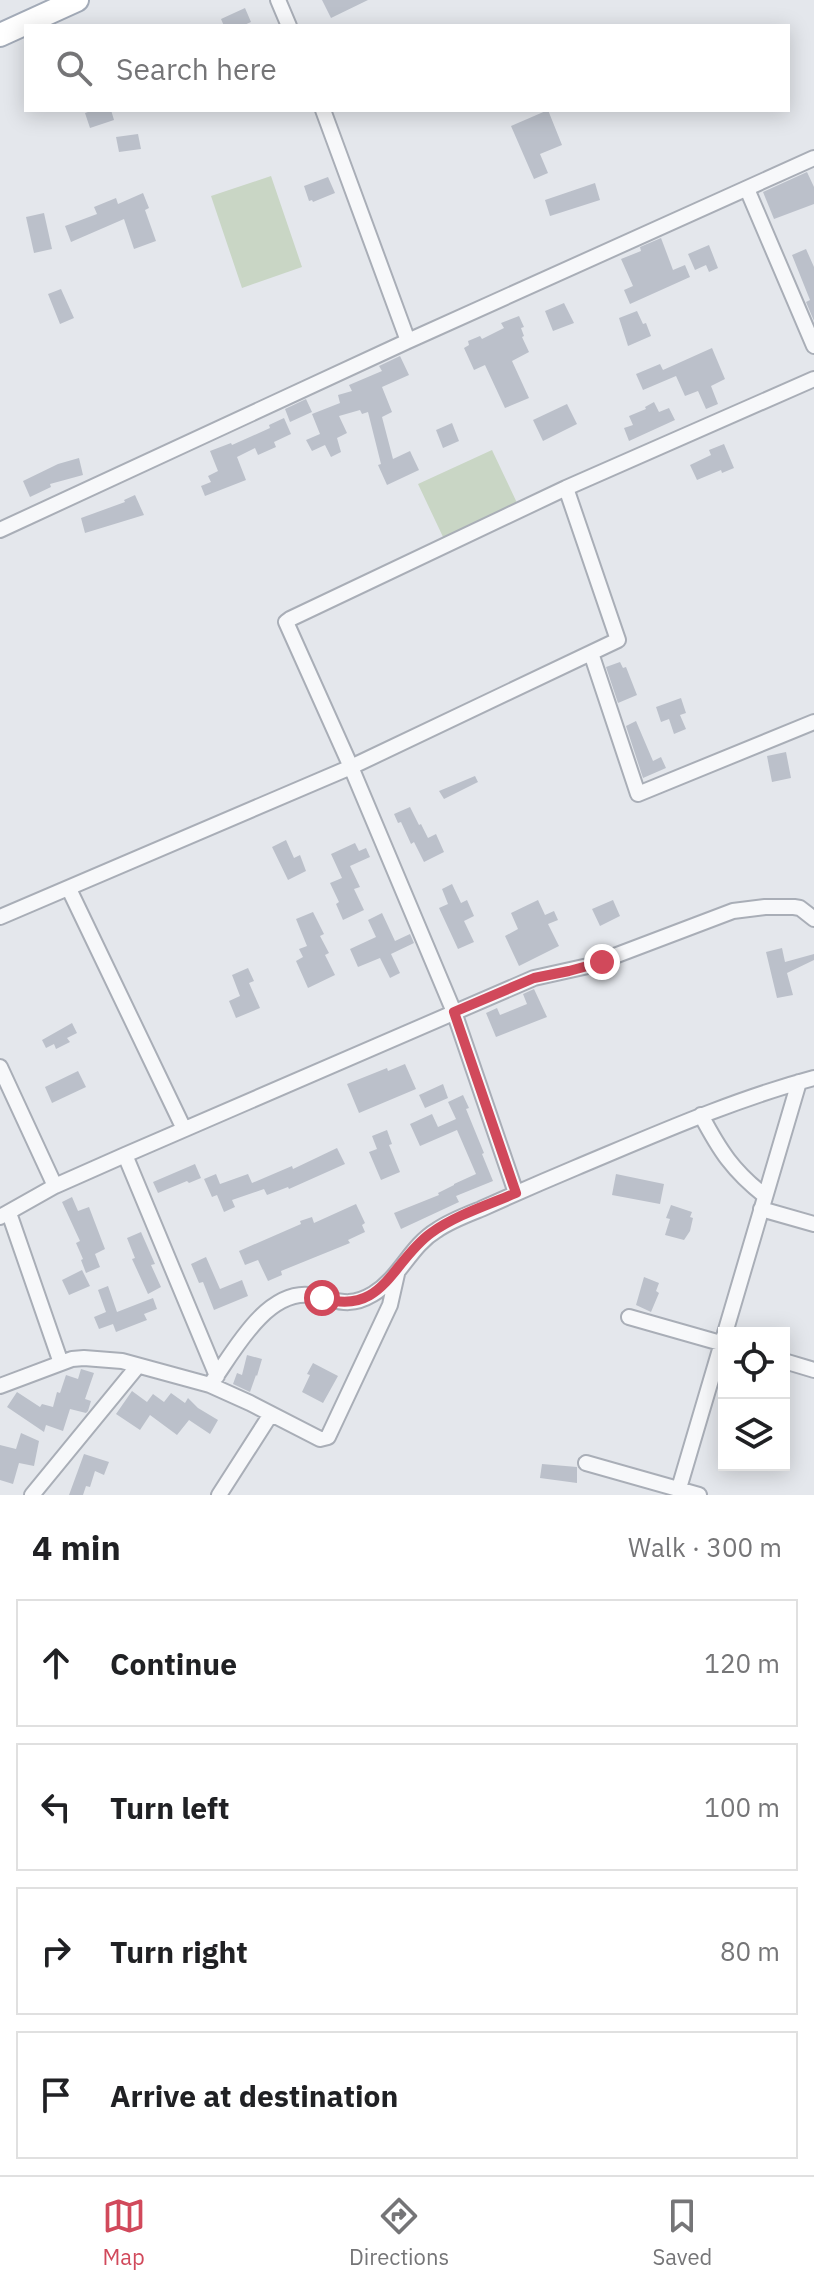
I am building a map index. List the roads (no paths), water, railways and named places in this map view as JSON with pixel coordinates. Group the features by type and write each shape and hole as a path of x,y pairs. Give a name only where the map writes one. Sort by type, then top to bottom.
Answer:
{"main road":[{"path":"24,24 77,0"},
{"path":"0,35 24,24"}],"street":[{"path":"278,0 288,24"},
{"path":"324,112 408,341"},
{"path":"0,530 814,158"},
{"path":"747,189 814,346"},
{"path":"516,1193 454,1012 286,622 566,488 814,379"},
{"path":"0,917 351,767 618,640 566,488"},
{"path":"591,653 638,794 814,722"},
{"path":"69,889 184,1129"},
{"path":"61,1363 4,1215 55,1186 534,978 588,966 733,911 794,907 814,919"},
{"path":"0,1067 55,1186"},
{"path":"213,1381 243,1338 275,1305 296,1296 308,1295 345,1303 362,1299 385,1285 417,1246 434,1231 701,1115 814,1078"},
{"path":"727,1327 799,1082"},
{"path":"701,1115 731,1165 763,1202 814,1224"},
{"path":"125,1155 213,1381"},
{"path":"0,1386 61,1363 84,1358 122,1361 137,1367 213,1381 226,1391 320,1439 328,1437 390,1305 397,1272"},
{"path":"629,1317 718,1338"},
{"path":"678,1492 718,1359"},
{"path":"790,1363 814,1370"},
{"path":"32,1495 137,1367"},
{"path":"219,1495 271,1414"},
{"path":"586,1463 678,1492 699,1495"}]}
